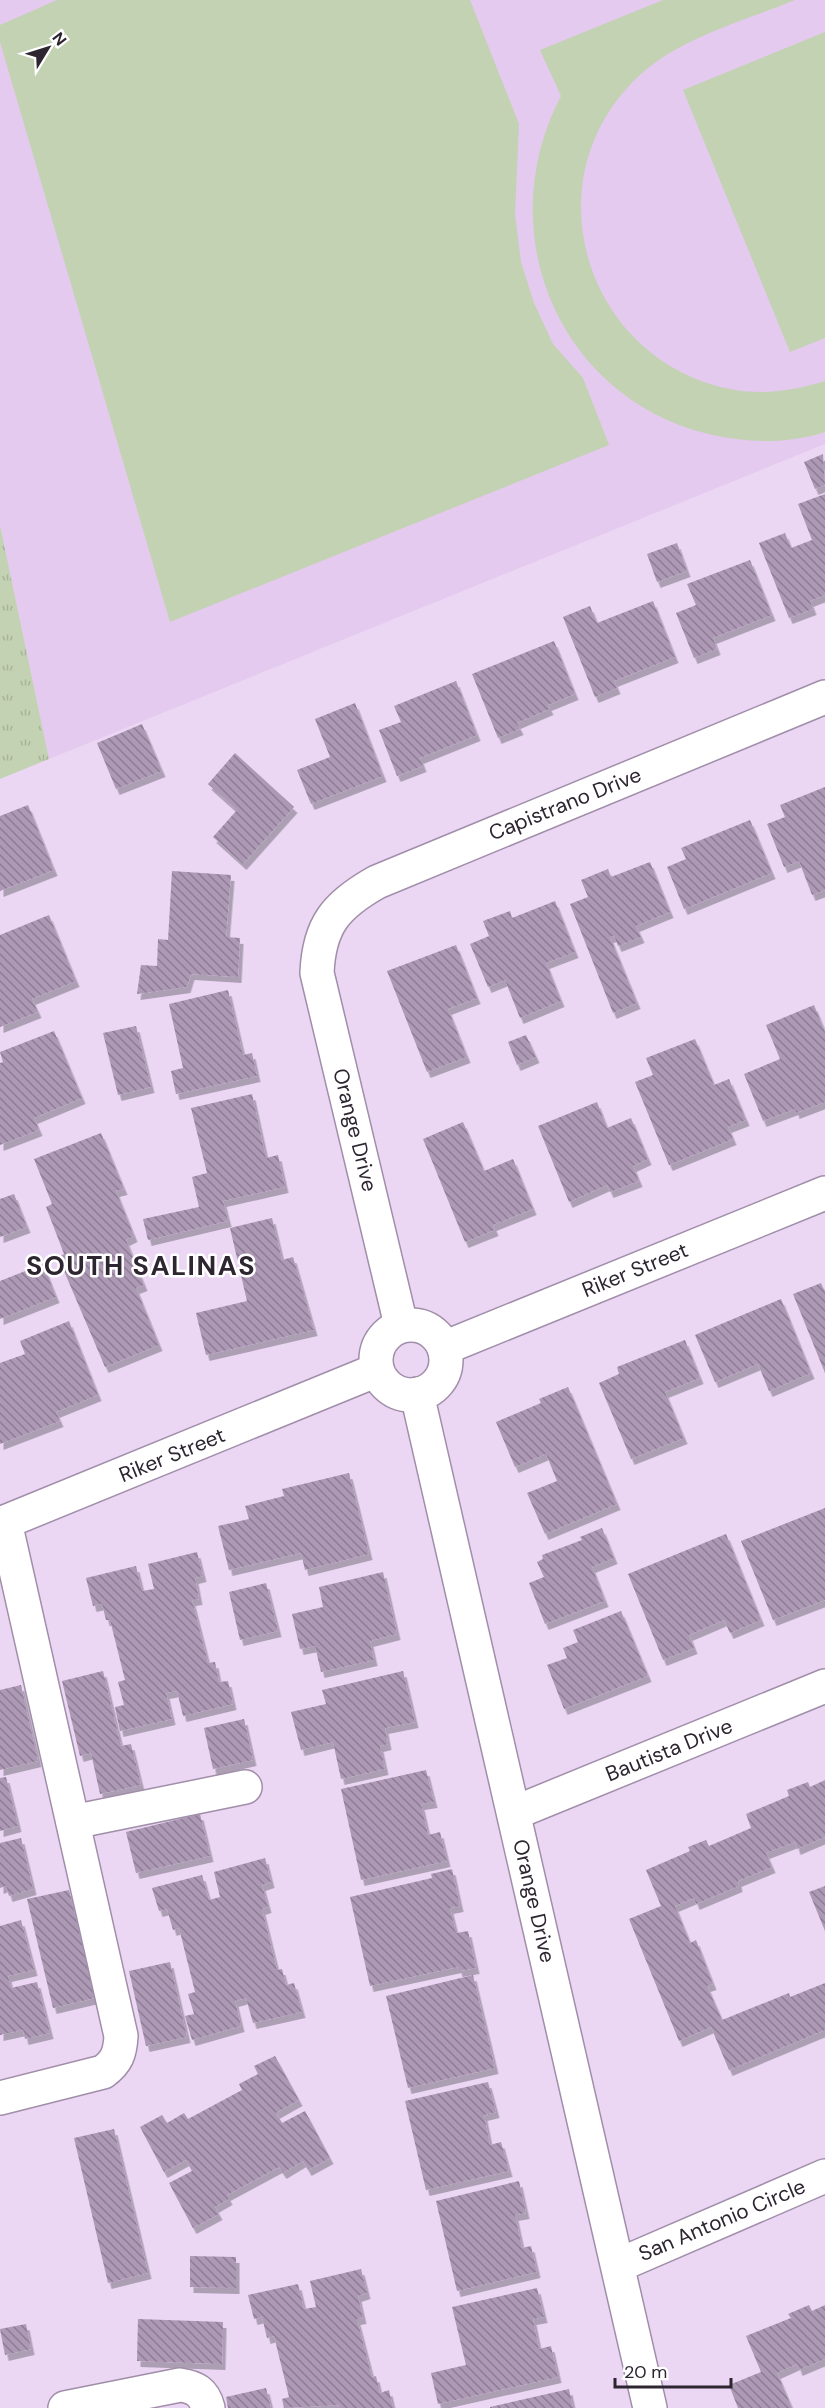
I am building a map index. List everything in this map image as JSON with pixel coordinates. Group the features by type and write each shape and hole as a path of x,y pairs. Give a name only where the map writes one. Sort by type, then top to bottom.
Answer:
{"street":[{"name":"Capistrano Drive","path":"322,935 342,904 377,882 825,697"},
{"name":"Orange Drive","path":"322,935 317,973 401,1325"},
{"name":"Riker Street","path":"444,1348 825,1193"},
{"path":"412,1324 431,1331 444,1348 445,1368 441,1377 427,1391 407,1395 388,1387 377,1370 378,1348 383,1338 401,1325 412,1324"},
{"name":"Riker Street","path":"2,1523 377,1370"},
{"name":"Orange Drive","path":"417,1394 619,2265 650,2408"},
{"path":"0,2098 103,2072 114,2064 120,2051 119,2026 2,1523"},
{"name":"Bautista Drive","path":"514,1813 825,1686"},
{"path":"73,1822 245,1786"},
{"name":"San Antonio Circle","path":"619,2265 825,2176"},
{"path":"65,2408 180,2385 192,2387 201,2393 208,2408"}],"shaded area":[{"path":"0,0 825,0 825,444 49,759 0,525"}],"green space":[{"path":"57,0 470,0 519,124 515,215 521,262 534,303 553,344 583,378 609,445 170,622 0,42 0,25"},
{"path":"663,0 795,0 714,31 674,50 640,75 606,117 586,164 581,214 589,262 610,306 641,344 684,373 735,390 758,392 781,391 825,381 825,432 797,439 741,440 713,435 660,416 615,387 579,349 553,304 537,255 533,202 541,149 561,96 540,50"},
{"path":"825,32 825,338 790,352 683,90"},
{"path":"0,525 49,759 0,779"}],"building":[{"path":"823,454 825,485 815,489 804,462"},
{"path":"825,494 825,595 810,601 813,609 789,618 759,543 785,533 791,548 812,540 798,504"},
{"path":"677,543 687,571 657,582 647,554"},
{"path":"750,560 772,615 713,638 717,649 694,658 676,613 696,605 687,584"},
{"path":"653,601 675,657 614,681 617,688 595,697 563,617 590,606 597,623"},
{"path":"554,641 575,694 548,705 550,709 517,723 520,729 498,738 472,674"},
{"path":"456,681 477,735 420,758 423,766 397,776 379,730 401,722 394,706"},
{"path":"355,703 383,776 311,804 297,770 330,757 315,719"},
{"path":"142,724 162,771 116,789 97,743"},
{"path":"235,753 294,807 243,864 213,837 237,810 208,784"},
{"path":"825,787 825,890 812,895 799,861 784,867 767,824 785,817 780,805"},
{"path":"28,805 54,870 0,891 0,816"},
{"path":"750,820 772,873 684,909 667,867 686,859 681,848"},
{"path":"650,862 670,912 636,926 641,937 618,946 614,936 610,937 637,1003 613,1013 570,904 588,897 581,880 608,869 611,877"},
{"path":"172,871 231,875 226,937 240,938 238,977 191,974 187,987 137,994 141,965 157,966 158,939 168,940"},
{"path":"555,901 575,952 546,963 561,1001 520,1018 505,980 488,987 470,944 489,936 483,921 510,911 512,918"},
{"path":"49,915 76,981 32,999 38,1012 0,1027 0,935"},
{"path":"456,945 477,998 448,1009 467,1057 427,1072 387,971"},
{"path":"228,990 243,1055 252,1053 257,1076 176,1094 171,1071 183,1068 169,1004"},
{"path":"814,1005 825,1032 825,1102 796,1113 795,1109 763,1121 744,1074 780,1059 766,1025"},
{"path":"136,1026 151,1087 118,1095 103,1033"},
{"path":"54,1031 82,1098 34,1118 39,1130 0,1145 0,1063 3,1062 0,1052"},
{"path":"526,1035 536,1057 517,1065 508,1042"},
{"path":"695,1039 714,1085 729,1079 746,1120 728,1127 733,1139 669,1165 635,1082 653,1075 646,1058"},
{"path":"252,1094 266,1158 278,1155 285,1187 223,1201 228,1221 148,1240 143,1219 199,1207 192,1177 207,1173 191,1108"},
{"path":"597,1102 607,1128 631,1118 648,1159 633,1166 639,1181 610,1192 607,1185 569,1202 538,1126"},
{"path":"463,1122 484,1171 513,1159 533,1209 493,1225 495,1230 465,1242 423,1139"},
{"path":"101,1133 124,1189 116,1191 134,1236 126,1240 144,1285 136,1288 159,1345 105,1367 58,1257 64,1254 46,1207 52,1204 34,1159"},
{"path":"14,1194 27,1227 0,1237 0,1199"},
{"path":"272,1218 282,1260 293,1257 314,1330 206,1355 196,1313 247,1301 230,1228"},
{"path":"43,1264 56,1297 0,1319 0,1281"},
{"path":"821,1283 825,1292 825,1373 793,1294"},
{"path":"781,1299 811,1373 769,1391 758,1364 715,1382 695,1335"},
{"path":"69,1321 98,1395 56,1412 60,1421 0,1444 0,1363 25,1354 20,1341"},
{"path":"685,1340 700,1378 665,1392 684,1438 631,1459 599,1383 619,1374 617,1367"},
{"path":"568,1387 617,1504 545,1534 527,1493 557,1481 546,1454 515,1467 496,1422 541,1403 539,1399"},
{"path":"349,1473 369,1554 305,1570 301,1553 229,1570 218,1526 249,1519 245,1506 284,1496 282,1489"},
{"path":"825,1508 825,1600 773,1620 741,1541"},
{"path":"602,1528 614,1558 592,1567 605,1601 545,1624 529,1583 544,1577 537,1562 543,1559 542,1555 582,1540 580,1537"},
{"path":"726,1534 761,1620 730,1633 724,1620 689,1635 694,1648 663,1660 628,1574"},
{"path":"197,1552 203,1576 195,1578 199,1599 192,1600 208,1663 215,1662 219,1682 228,1681 233,1704 183,1716 177,1691 166,1693 172,1719 120,1731 115,1707 124,1705 118,1682 125,1680 110,1620 106,1620 102,1604 93,1606 86,1578 136,1566 142,1591 154,1589 148,1564"},
{"path":"383,1572 397,1634 370,1641 374,1660 321,1672 315,1646 300,1649 292,1614 323,1607 319,1587"},
{"path":"266,1583 278,1631 240,1640 229,1592"},
{"path":"621,1611 648,1676 564,1709 547,1665 567,1658 563,1648 578,1642 573,1630"},
{"path":"103,1671 121,1746 131,1744 141,1785 100,1794 91,1753 80,1756 62,1681"},
{"path":"403,1671 415,1722 385,1728 388,1744 380,1746 385,1769 341,1779 333,1742 301,1750 291,1712 326,1704 322,1690"},
{"path":"21,1685 38,1761 0,1770 0,1690"},
{"path":"244,1719 253,1760 213,1769 204,1728"},
{"path":"426,1770 434,1802 421,1804 428,1835 440,1832 447,1861 361,1880 341,1789"},
{"path":"6,1777 18,1826 0,1831 0,1778"},
{"path":"825,1780 825,1837 797,1849 795,1842 766,1853 772,1867 738,1881 739,1886 696,1904 694,1898 675,1906 690,1943 696,1940 713,1984 707,1986 722,2020 789,1993 790,1997 825,1983 825,2030 729,2070 711,2027 679,2041 629,1919 661,1906 646,1870 690,1851 688,1847 706,1840 709,1846 751,1828 746,1814 789,1796 787,1790 808,1782 810,1787"},
{"path":"200,1814 210,1856 136,1873 126,1832"},
{"path":"21,1838 33,1889 9,1896 6,1886 0,1888 0,1843"},
{"path":"265,1858 271,1882 262,1885 268,1907 262,1909 277,1970 282,1969 286,1985 294,1983 302,2012 253,2023 246,1998 235,2001 241,2026 192,2040 185,2016 194,2014 188,1994 195,1992 179,1928 173,1930 167,1909 159,1911 152,1888 202,1875 209,1900 220,1897 214,1872"},
{"path":"452,1869 460,1906 450,1908 456,1933 468,1931 476,1968 459,1971 458,1967 370,1986 350,1897 432,1878 431,1874"},
{"path":"825,1886 825,1931 809,1892"},
{"path":"69,1890 95,1998 53,2008 27,1899"},
{"path":"21,1920 34,1970 8,1976 11,1988 37,1982 50,2033 25,2039 23,2030 0,2035 0,1926"},
{"path":"170,1962 187,2037 146,2046 129,1971"},
{"path":"473,1975 495,2068 408,2088 386,1996"},
{"path":"275,2056 299,2100 276,2113 282,2123 305,2111 330,2158 308,2170 303,2161 283,2173 279,2167 227,2195 229,2199 215,2207 219,2214 193,2228 169,2183 192,2171 186,2160 164,2172 140,2127 162,2115 167,2123 184,2113 188,2119 242,2090 239,2084 258,2074 254,2066"},
{"path":"488,2082 496,2112 484,2115 490,2145 501,2142 509,2171 426,2190 405,2101"},
{"path":"114,2129 148,2273 108,2283 74,2138"},
{"path":"519,2181 526,2213 515,2215 522,2248 531,2246 537,2272 457,2291 436,2201"},
{"path":"190,2256 236,2257 236,2288 190,2287"},
{"path":"361,2269 367,2293 358,2296 363,2318 357,2319 372,2377 376,2376 380,2393 389,2390 393,2408 340,2408 340,2405 284,2408 282,2399 289,2397 274,2336 267,2338 262,2317 254,2319 248,2295 298,2284 304,2309 316,2307 310,2281"},
{"path":"537,2288 544,2317 533,2319 539,2349 551,2346 558,2377 438,2404 431,2373 466,2365 452,2307"},
{"path":"809,2305 812,2311 825,2305 825,2359 799,2370 797,2364 777,2373 792,2408 738,2408 729,2385 761,2372 746,2336 791,2318 788,2314"},
{"path":"138,2319 223,2322 222,2364 137,2361"},
{"path":"26,2324 31,2349 5,2355 0,2329"},
{"path":"266,2388 271,2408 228,2408 226,2397"},
{"path":"569,2389 573,2408 490,2408 490,2407"}],"district":[{"name":"SOUTH SALINAS","path":"141,1265"}]}
